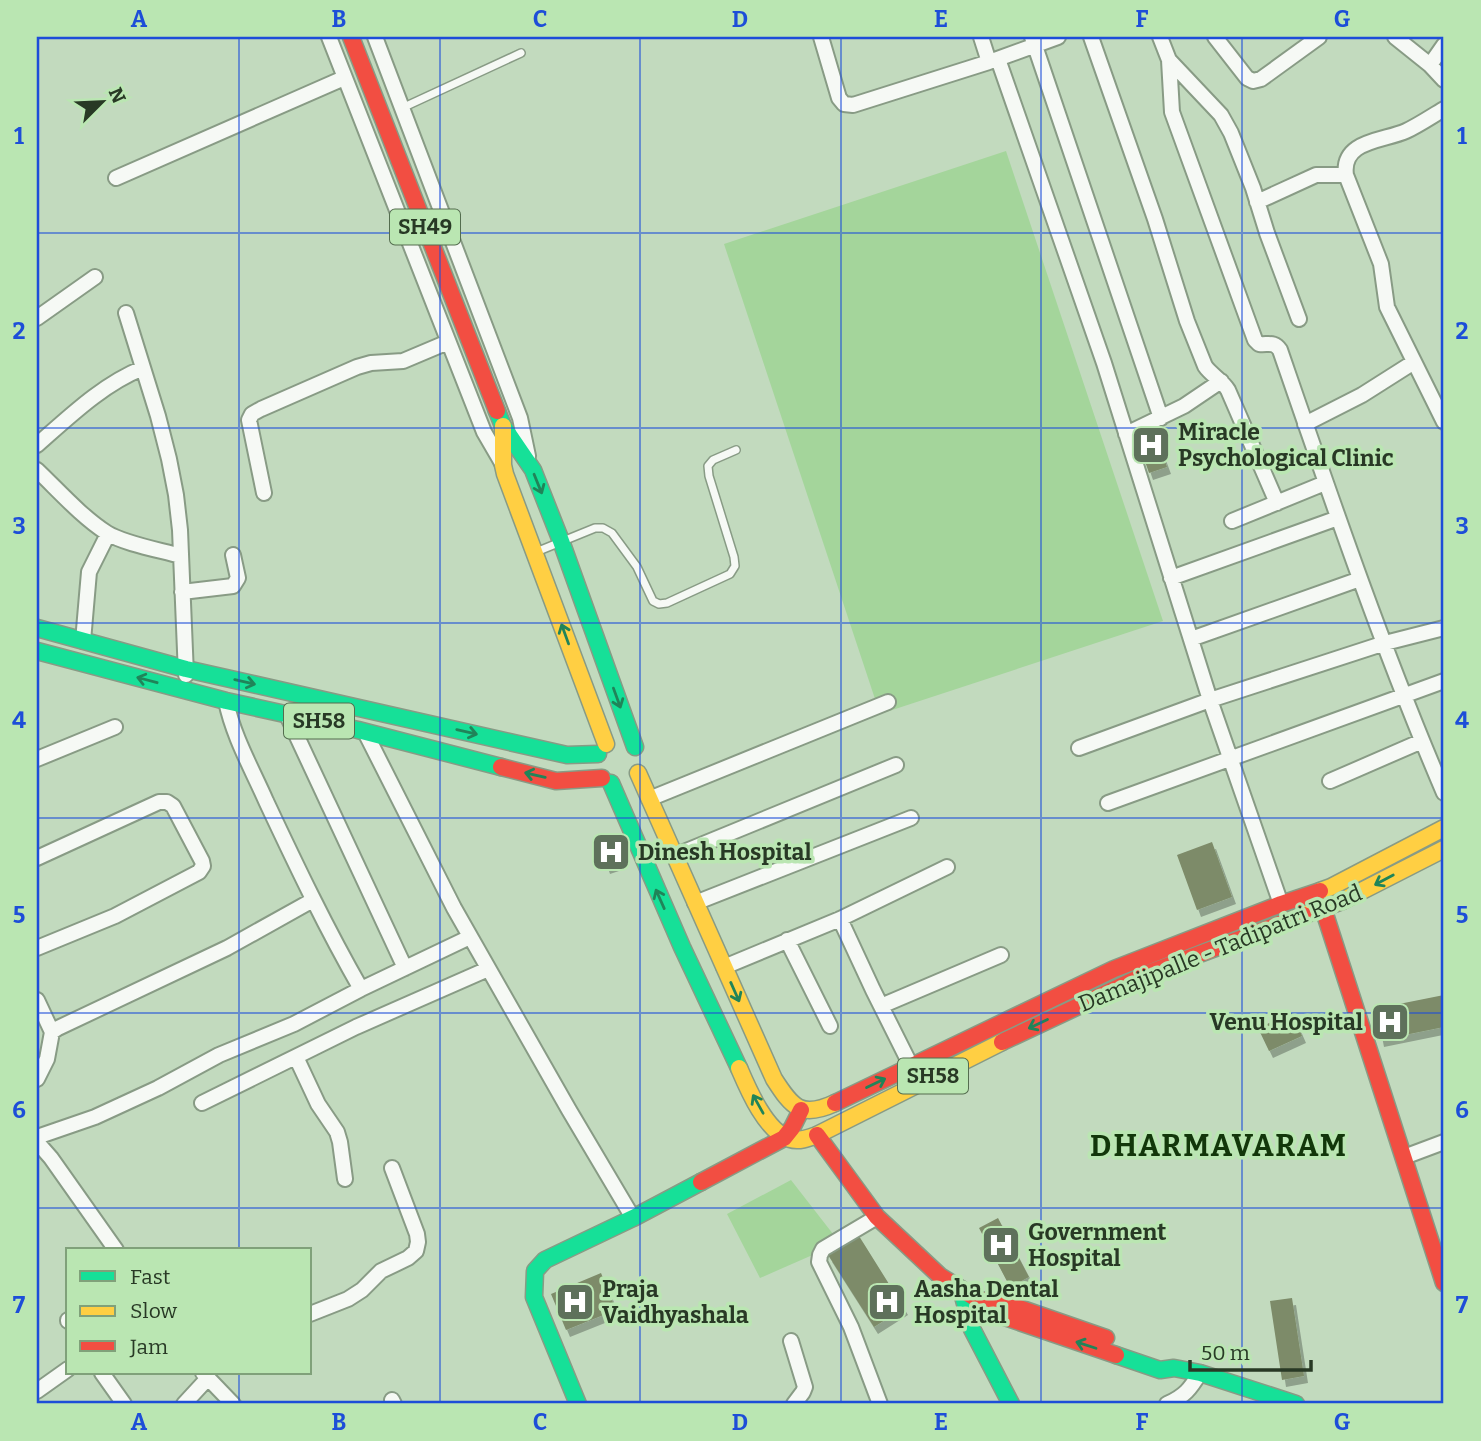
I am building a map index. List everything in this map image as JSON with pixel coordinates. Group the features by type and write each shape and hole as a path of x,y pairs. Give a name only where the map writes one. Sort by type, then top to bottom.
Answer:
{"main road":[{"name":"SH49","path":"351,37 501,422 528,461 561,541 635,747"},
{"name":"SH49","path":"501,422 503,465 602,749"},
{"name":"SH58","path":"37,628 186,669 567,755 602,749 618,740 635,747"},
{"name":"SH58","path":"37,651 226,701 373,734 556,780 607,780 617,784 628,782 638,773"},
{"path":"373,734 385,714"},
{"path":"578,1404 534,1297 535,1271 545,1260 634,1218 784,1138 807,1111 788,1100 774,1079 638,773 640,760 635,747"},
{"path":"602,749 597,767 607,780 720,1029 757,1103 784,1138"},
{"name":"Damajipalle - Tadipatri Road","path":"807,1111 822,1109 1114,969 1345,881 1444,828"},
{"name":"Damajipalle - Tadipatri Road","path":"784,1138 796,1142 817,1135 1023,1031 1152,972 1353,897 1444,849"},
{"path":"1323,908 1444,1283"},
{"path":"817,1135 877,1217 940,1276 980,1301 996,1300 1147,1352 1160,1357 1174,1368 1200,1373 1296,1404"},
{"path":"961,1289 972,1329 1010,1404"}],"street":[{"path":"329,37 484,432 503,465"},
{"path":"375,37 520,418 528,461"},
{"path":"821,37 835,89 845,104 853,104 994,61 1033,41 1058,37"},
{"path":"981,37 994,61 1104,363 1210,700 1281,904"},
{"path":"1091,37 1155,219 1187,321 1205,366 1228,390 1277,503"},
{"path":"1160,37 1169,60 1172,112 1255,340 1259,344 1277,345 1360,579 1444,793"},
{"path":"1215,37 1247,78 1253,81 1261,79 1319,37"},
{"path":"1401,38 1444,80"},
{"path":"1033,41 1161,418"},
{"path":"1430,65 1444,45"},
{"path":"1169,60 1227,124 1250,180 1299,319"},
{"path":"116,178 344,78"},
{"path":"1444,109 1406,131 1361,145 1352,151 1345,165 1346,175 1381,264 1387,307 1444,422"},
{"path":"1257,202 1316,175 1346,175"},
{"path":"37,318 95,277"},
{"path":"126,313 169,459 177,505 186,691"},
{"path":"264,494 249,420 252,414 357,367 371,363 403,361 448,342"},
{"path":"1305,424 1362,396 1414,362"},
{"path":"37,445 110,385 143,368"},
{"path":"1126,434 1184,406 1221,381"},
{"path":"37,470 108,534 181,556"},
{"path":"1231,521 1325,483"},
{"path":"1171,578 1338,518"},
{"path":"83,641 89,572 108,534"},
{"path":"183,592 233,586 238,578 233,555"},
{"path":"1191,639 1360,579"},
{"path":"1079,748 1210,700 1385,643 1444,628"},
{"path":"1108,803 1444,681"},
{"path":"226,701 249,764 313,900 360,989"},
{"path":"649,799 888,702"},
{"path":"287,715 405,968"},
{"path":"37,759 115,727"},
{"path":"373,734 454,908 634,1218"},
{"path":"1330,781 1423,741"},
{"path":"1430,759 1444,753"},
{"path":"674,856 896,765"},
{"path":"37,858 159,802 167,802 173,806 203,866 199,872 115,916 37,947"},
{"path":"695,903 911,818"},
{"path":"724,967 840,919 947,867"},
{"path":"52,1032 226,948 313,900"},
{"path":"840,919 911,1066"},
{"path":"37,1137 94,1117 158,1088 219,1055 294,1024 360,989 470,937"},
{"path":"787,940 830,1026"},
{"path":"881,1006 1001,955"},
{"path":"202,1103 356,1027 488,969"},
{"path":"37,1000 52,1032 47,1059 37,1079"},
{"path":"296,1057 318,1104 337,1132 345,1179"},
{"path":"807,1111 817,1135"},
{"path":"37,1142 115,1248"},
{"path":"1404,1157 1444,1142"},
{"path":"312,1313 348,1299 381,1272 416,1251 417,1234 392,1168"},
{"path":"877,1217 823,1250 819,1262 851,1327 880,1404"},
{"path":"791,1341 805,1387 794,1404"},
{"path":"37,1391 66,1370"},
{"path":"1167,1404 1180,1399 1200,1373"},
{"path":"103,1374 124,1404"},
{"path":"184,1404 206,1376 233,1404"}],"lane":[{"path":"402,108 521,54"},
{"path":"535,552 595,528 604,528 612,533 637,566 653,601 659,604 667,603 730,574 735,566 734,557 708,466 713,460 736,450"}],"green space":[{"path":"1006,151 1163,621 880,714 724,244"},
{"path":"791,1180 840,1243 760,1278 727,1214"}],"building":[{"path":"1153,429 1167,467 1149,473 1136,435"},
{"path":"614,838 621,862 606,867 598,843"},
{"path":"1212,842 1232,897 1197,910 1177,855"},
{"path":"1444,995 1444,1027 1380,1040 1374,1009"},
{"path":"1292,1013 1302,1036 1269,1051 1258,1028"},
{"path":"998,1218 1029,1277 1010,1287 979,1228"},
{"path":"859,1236 904,1308 874,1327 828,1255"},
{"path":"601,1273 616,1310 566,1330 551,1294"},
{"path":"1292,1298 1304,1376 1282,1380 1270,1301"}],"traffic: fast":[{"path":"497,411 503,426 533,470 635,747"},
{"path":"37,628 186,669 567,755 598,754"},
{"path":"37,651 226,701 358,730 501,767"},
{"path":"611,783 682,947 739,1068"},
{"path":"578,1404 534,1297 535,1271 545,1260 701,1182"},
{"path":"961,1289 972,1329 1011,1404"},
{"path":"1116,1355 1160,1370 1174,1368 1200,1373 1296,1404"}],"traffic: slow":[{"path":"503,426 505,474 606,744"},
{"path":"638,773 774,1079 786,1097 798,1108 814,1110 835,1103"},
{"path":"1320,891 1444,828"},
{"path":"1304,915 1342,901 1444,849"},
{"path":"739,1068 759,1109 773,1128 781,1135 800,1140 817,1135 1002,1042"}],"traffic: jam":[{"path":"351,37 497,411"},
{"path":"501,767 556,781 602,778"},
{"path":"835,1103 1114,969 1320,891"},
{"path":"1323,908 1444,1283"},
{"path":"1002,1042 1151,972 1304,915"},
{"path":"701,1182 784,1138 801,1110"},
{"path":"817,1135 877,1217 940,1276 980,1301 990,1312 1116,1355"},
{"path":"981,1301 996,1300 1106,1338"}],"place":[{"name":"Miracle Psychological Clinic","path":"1151,445"},
{"name":"Dinesh Hospital","path":"611,852"},
{"name":"Venu Hospital","path":"1390,1022"},
{"name":"Government Hospital","path":"1001,1245"},
{"name":"Praja Vaidhyashala","path":"575,1302"},
{"name":"Aasha Dental Hospital","path":"887,1302"}],"district":[{"name":"DHARMAVARAM","path":"1219,1146"}]}
